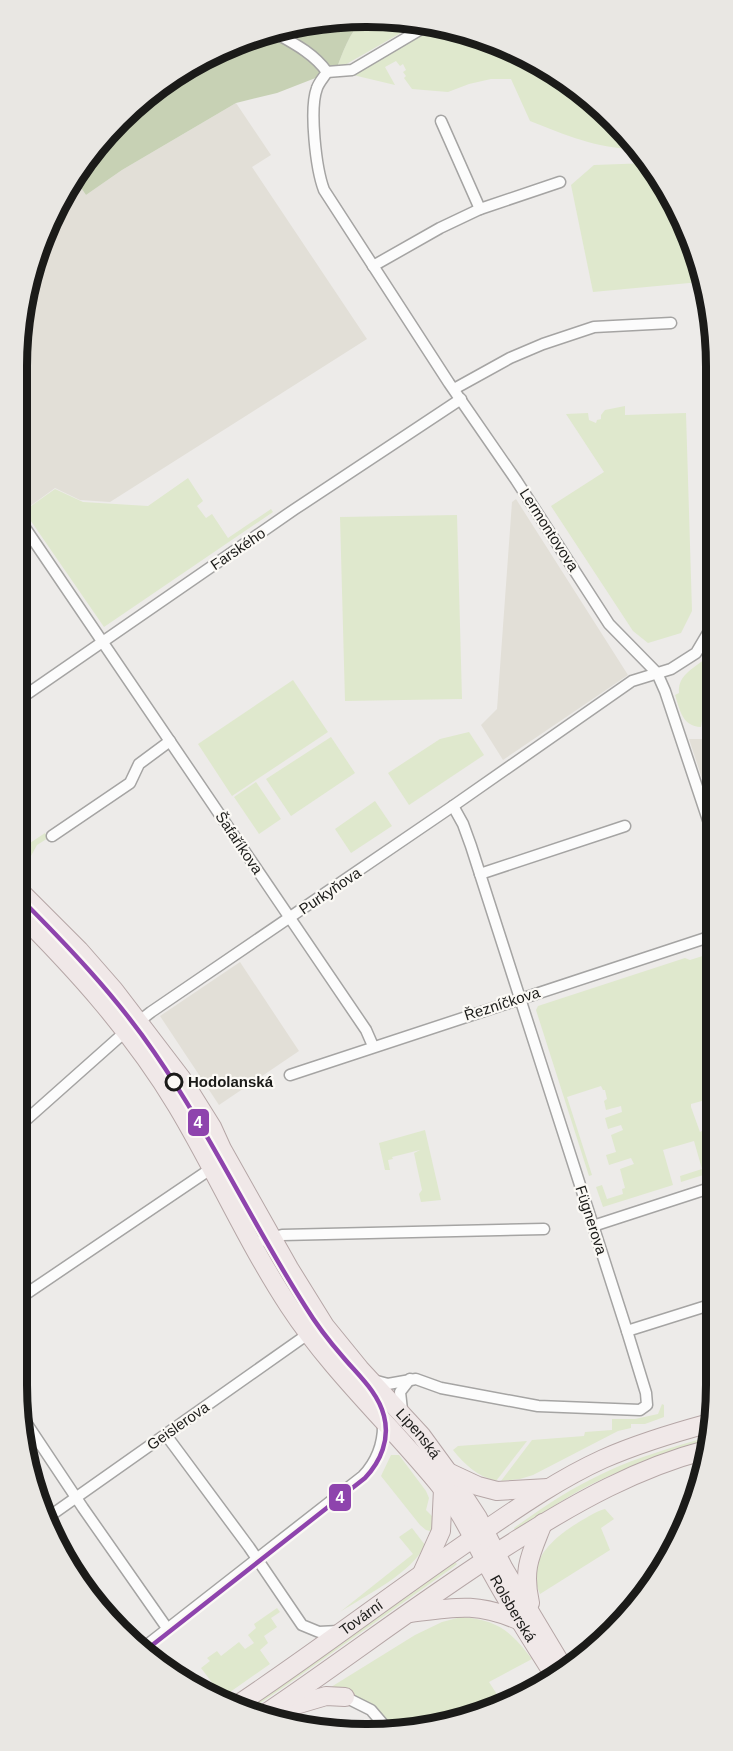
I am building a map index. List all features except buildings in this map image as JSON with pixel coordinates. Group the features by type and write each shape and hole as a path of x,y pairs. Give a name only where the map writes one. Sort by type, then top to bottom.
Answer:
{"main road":[{"path":"27,899 79,950 114,990 132,1026 138,1047 175,1104 253,1245 308,1334 382,1420 446,1481 478,1529 490,1556 527,1620 560,1663"},
{"path":"27,922 132,1026"},
{"name":"Lipenská","path":"132,1026 197,1102 272,1237 325,1326 369,1379 405,1417 446,1481"},
{"path":"478,1529 584,1468 656,1438 703,1425"},
{"path":"490,1556 618,1481 665,1462 699,1452"},
{"path":"446,1481 497,1491 549,1488"},
{"path":"422,1573 441,1531 446,1481"},
{"path":"527,1620 528,1560 543,1523"},
{"name":"Tovární","path":"243,1701 422,1573 478,1529"},
{"name":"Tovární","path":"270,1709 490,1556"},
{"path":"406,1614 472,1607 527,1620"},
{"name":"Rolsberská","path":"527,1620 551,1669"},
{"path":"274,1711 326,1696 345,1697"}],"street":[{"path":"285,38 310,53 327,72 352,70 418,31"},
{"name":"Lermontovova","path":"327,72 317,86 315,144 319,174 329,199 609,624 657,673"},
{"path":"441,121 480,209"},
{"path":"373,266 423,237 480,209 560,182"},
{"path":"454,389 503,361 543,344 594,327 671,323"},
{"name":"Farského","path":"27,693 461,399"},
{"name":"Šafaříkova","path":"27,532 366,1030 373,1046"},
{"path":"706,635 696,653 671,669 657,673 706,814"},
{"name":"Purkyňova","path":"27,1118 132,1026 632,681 657,673"},
{"path":"52,836 130,783 139,764 170,741"},
{"name":"Fügnerova","path":"369,1379 388,1384 410,1379 421,1380 435,1387 526,1404 640,1410 647,1406 647,1398 627,1331 480,874 463,824 453,806"},
{"path":"480,874 625,826"},
{"name":"Řezníčkova","path":"290,1075 706,938"},
{"path":"27,1293 212,1168"},
{"path":"593,1226 706,1189"},
{"path":"253,1245 272,1237 544,1229"},
{"path":"627,1331 706,1306"},
{"name":"Geislerova","path":"53,1514 308,1334"},
{"path":"405,1417 399,1396 402,1387 410,1379"},
{"path":"148,1644 369,1469 381,1447 382,1420"},
{"path":"30,1428 167,1628"},
{"path":"166,1435 302,1624 319,1632 341,1631"},
{"path":"345,1697 371,1710 382,1723"}],"shaded area":[{"path":"236,103 271,155 252,167 367,339 110,502 80,500 55,488 27,508 28,344 34,300 45,257 62,216 79,185 86,195 122,170"},
{"path":"516,499 628,675 503,760 481,725 497,709 512,502"},
{"path":"689,739 706,739 706,791"},
{"path":"240,962 299,1051 219,1105 160,1016"}],"green space":[{"path":"356,27 407,30 336,70"},
{"path":"356,27 336,70 277,93 236,103 122,170 86,195 79,185 126,126 160,97 197,72 257,45 322,30"},
{"path":"426,33 454,39 476,45 517,62 555,84 607,126 627,149 597,144 530,121 511,79 491,79 448,92 412,89 404,78 406,76 403,72 406,70 403,64 400,66 396,61 385,67 395,85 353,75"},
{"path":"638,163 671,216 688,257 695,282 593,292 571,185 594,165"},
{"path":"625,406 625,415 686,413 692,611 681,633 648,643 633,631 551,506 604,472 566,414 588,413 589,420 596,423 601,419 605,410"},
{"path":"188,478 203,501 197,506 206,518 212,514 228,538 271,509 273,512 104,627 27,515 27,509 55,489 83,502 148,506"},
{"path":"457,515 462,699 345,701 340,517"},
{"path":"706,658 706,721 702,721 701,727 690,724 686,720 680,711 675,695 679,693 682,679"},
{"path":"293,680 328,732 232,796 198,744"},
{"path":"469,732 484,755 409,805 388,773 440,739"},
{"path":"331,737 355,773 291,816 266,779"},
{"path":"256,782 281,819 259,834 234,797"},
{"path":"375,801 392,826 351,853 335,829"},
{"path":"45,833 48,838 37,845 27,863 27,839 30,843"},
{"path":"706,955 706,1100 691,1104 691,1107 700,1132 706,1128 706,1174 681,1182 680,1176 702,1169 694,1141 663,1150 673,1185 603,1207 596,1187 602,1185 607,1199 623,1194 622,1189 625,1188 620,1169 634,1164 631,1158 609,1165 606,1155 616,1152 611,1135 623,1130 621,1125 608,1129 605,1118 622,1112 621,1106 606,1110 604,1101 607,1099 605,1090 601,1086 567,1097 592,1175 589,1176 536,1010 538,1006 685,958 690,960"},
{"path":"425,1130 441,1200 421,1202 419,1194 422,1190 414,1153 420,1150 392,1157 393,1159 388,1160 390,1170 385,1170 379,1143"},
{"path":"662,1404 664,1405 664,1417 645,1424 631,1424 631,1428 618,1431 533,1475 501,1481 532,1440 584,1436 585,1432 612,1430 612,1419 635,1419 658,1414"},
{"path":"701,1439 700,1444 636,1465 594,1483 564,1499 516,1531 514,1528 582,1484 618,1467"},
{"path":"527,1441 496,1481 472,1469 453,1450 458,1446"},
{"path":"391,1455 399,1455 426,1491 429,1498 426,1510 435,1519 434,1532 420,1525 381,1476"},
{"path":"605,1509 614,1519 601,1528 610,1550 540,1594 536,1582 536,1571 544,1551 570,1528 592,1514"},
{"path":"412,1528 425,1545 419,1555 387,1583 340,1612 413,1554 399,1537"},
{"path":"454,1561 457,1564 281,1689 256,1706 254,1705"},
{"path":"277,1608 280,1612 271,1618 277,1627 264,1636 268,1643 260,1650 270,1664 227,1694 217,1690 201,1668 210,1661 207,1658 217,1651 221,1656 239,1642 245,1649 254,1643 248,1635 256,1628 254,1624"},
{"path":"461,1617 493,1624 502,1628 517,1641 532,1659 489,1682 499,1697 476,1706 411,1721 393,1723 349,1693 323,1692 415,1635 442,1622"}],"transit line":[{"name":"4","path":"27,905 89,970 154,1052 194,1114 309,1313 367,1384 381,1407 386,1425 385,1441 380,1457 365,1478 151,1646"}],"place":[{"name":"Hodolanská","path":"174,1082"}]}
